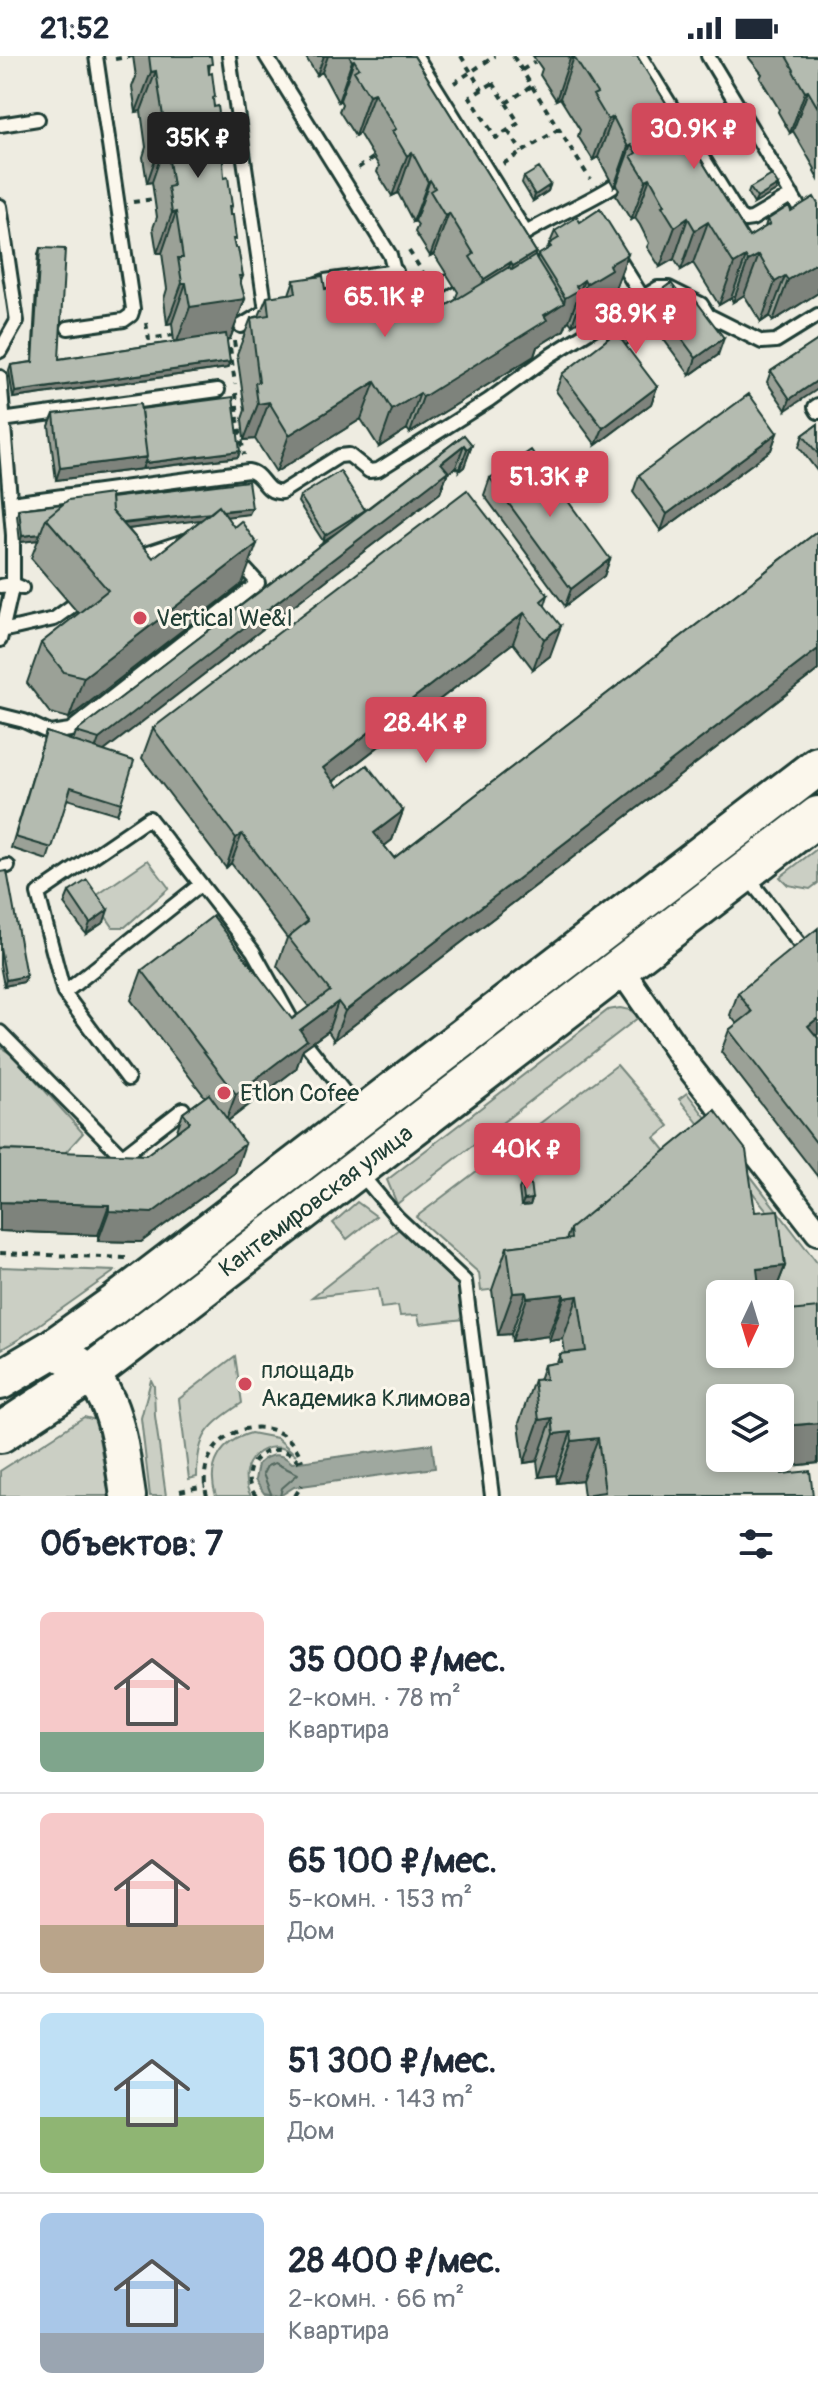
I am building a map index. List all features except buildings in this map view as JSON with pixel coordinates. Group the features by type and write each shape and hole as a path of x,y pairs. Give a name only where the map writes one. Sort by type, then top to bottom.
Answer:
{"main road":[{"name":"Кантемировская улица","path":"0,1380 51,1350 114,1305 818,766"},
{"name":"Кантемировская улица","path":"0,1433 90,1374 818,816"},
{"path":"51,1350 66,1355 90,1374 111,1405 117,1422 128,1496"}],"street":[{"path":"620,968 686,1063 818,1232"}],"lane":[{"path":"68,328 124,320 133,309 96,56"},
{"path":"229,56 266,311"},
{"path":"266,56 390,255 398,286 404,294 427,294 449,281"},
{"path":"416,56 526,233"},
{"path":"640,56 739,216 745,220 752,219 792,195"},
{"path":"708,56 818,239"},
{"path":"0,125 38,119"},
{"path":"677,146 691,138"},
{"path":"514,240 554,215 584,203 613,186"},
{"path":"584,203 593,217"},
{"path":"0,206 5,271 17,321 0,351"},
{"path":"610,244 643,298"},
{"path":"300,290 325,281 396,271"},
{"path":"11,503 248,471 258,475 266,488 274,493 282,492 339,456 349,455 369,471 378,470 658,288 669,288 701,304 708,315 762,342 776,341 818,315"},
{"path":"236,328 286,299"},
{"path":"0,377 11,503 12,586 1,635 54,619 72,606"},
{"path":"2,420 218,390"},
{"path":"818,405 815,407 818,412"},
{"path":"126,567 145,554 199,536"},
{"path":"0,715 24,721 50,733 70,730 258,583 231,552"},
{"path":"128,1079 64,993 38,894 149,818 253,951 299,1035"},
{"path":"744,873 806,952"},
{"path":"64,993 201,884"},
{"path":"0,1032 122,1156"},
{"path":"308,1046 362,1114"},
{"path":"104,1171 183,1109"},
{"path":"357,1169 397,1217 465,1281 492,1496"}],"path":[{"path":"461,56 482,90"},
{"path":"439,93 495,56"},
{"path":"513,56 599,194"},
{"path":"522,70 535,62"},
{"path":"493,83 506,103 519,123 496,138 470,97 493,83"},
{"path":"506,103 532,86"},
{"path":"489,173 559,129"},
{"path":"508,130 522,152"},
{"path":"133,309 146,321 149,339 174,335"},
{"path":"236,328 235,347 230,347 238,420 248,471"},
{"path":"0,1253 130,1258"},
{"path":"207,1496 205,1467 214,1449 228,1435 246,1429 267,1429 285,1437 297,1450 300,1462 279,1449 259,1455 248,1474 249,1484 256,1496"},
{"path":"180,1491 205,1486"},
{"path":"295,1496 303,1486 302,1496"}],"shaded area":[{"path":"818,848 818,883 810,889 788,885 780,877"},
{"path":"148,860 169,888 125,927 113,927 93,898"},
{"path":"608,1010 630,1010 639,1017 397,1204 387,1180"},
{"path":"0,1047 14,1056 83,1133 65,1153 0,1149"},
{"path":"617,1065 669,1126 655,1138 681,1170 556,1282 481,1291 479,1273 416,1217"},
{"path":"687,1093 818,1264 818,1395 811,1344 794,1321 794,1280 777,1280 768,1212 679,1099"},
{"path":"357,1202 376,1216 347,1239 333,1223"},
{"path":"399,1229 459,1286 464,1319 420,1324 418,1315 400,1316 398,1306 381,1308 378,1289 312,1297"},
{"path":"0,1267 115,1271 0,1350"},
{"path":"235,1356 242,1403 207,1432 199,1451 197,1477 189,1479 179,1399"},
{"path":"151,1380 166,1496 150,1496 141,1418"},
{"path":"84,1417 96,1420 109,1496 0,1496 0,1471"},
{"path":"251,1433 277,1438 296,1455 285,1449 264,1449 249,1463 246,1473 251,1496 216,1496 213,1475 218,1456 231,1442"}],"water":[{"path":"432,1444 435,1468 294,1487 280,1496 264,1493 255,1480 258,1464 271,1456 284,1457 292,1463"}],"place":[{"name":"Vertical We&I","path":"140,618"},
{"name":"Etlon Cofee","path":"224,1093"},
{"name":"площадь Академика Климова","path":"245,1384"}]}
